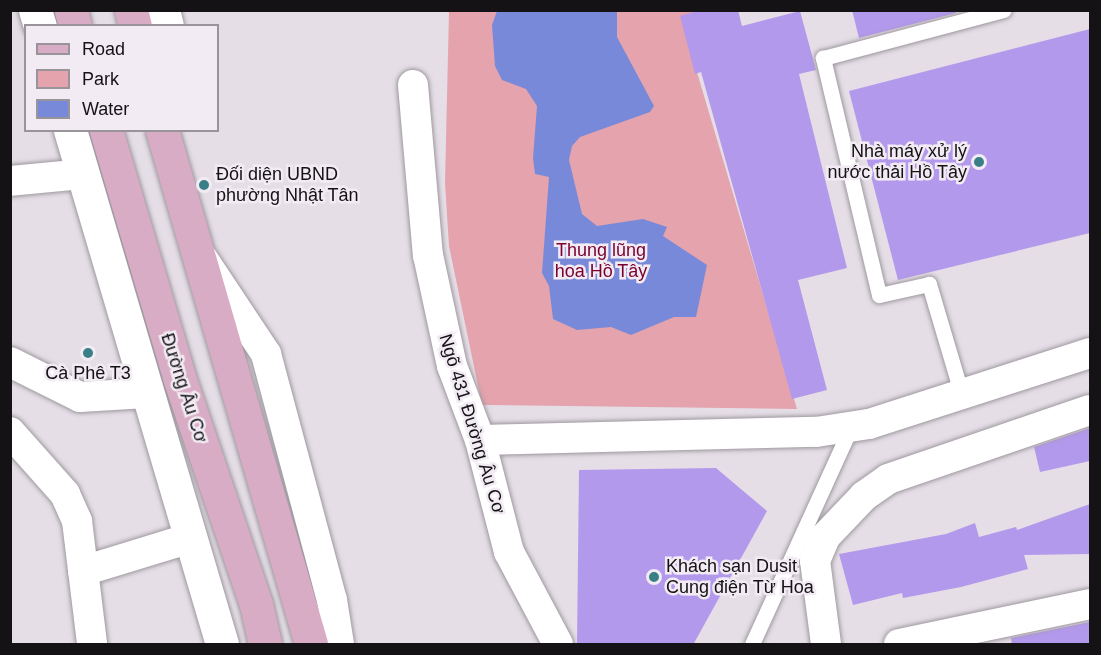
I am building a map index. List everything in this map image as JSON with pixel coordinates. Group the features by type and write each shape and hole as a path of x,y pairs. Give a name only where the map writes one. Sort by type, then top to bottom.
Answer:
{"main road":[{"name":"Đường Âu Cơ","path":"107,132 179,377 256,604 265,645"},
{"path":"167,139 194,247 311,645"}],"street":[{"name":"Ngõ 431 Đường Âu Cơ","path":"413,85 428,255 452,366 480,440 509,552 558,645"},
{"name":"Đường Âu Cơ","path":"71,132 222,645"},
{"path":"10,181 83,174"},
{"path":"194,247 266,354 332,600 339,645"},
{"path":"480,440 816,432 851,427 1090,353"},
{"path":"10,362 80,397 146,393"},
{"path":"826,645 815,561 825,537 864,496 888,479 1090,410"},
{"path":"10,432 65,494 77,521 92,645"},
{"path":"83,571 191,538"},
{"path":"899,645 1090,604"}],"lane":[{"path":"961,392 929,284 879,295 823,58 1005,10"},
{"path":"752,645 851,427"}],"green space":[{"name":"Thung lũng hoa Hồ Tây","path":"449,11 700,11 688,42 797,409 482,405 449,246 445,183"}],"water":[{"path":"497,11 617,11 617,37 654,106 650,112 580,137 572,146 569,160 582,214 597,226 643,219 667,227 663,236 707,265 696,317 674,317 631,335 611,327 577,330 553,319 549,286 542,273 549,177 535,174 533,158 537,106 526,89 502,80 495,66 492,25"}],"building":[{"path":"701,10 738,10 742,26 800,11 816,70 799,74 847,268 798,280 827,390 792,399 701,72 695,74 680,16"},
{"path":"852,10 956,10 956,13 859,38"},
{"name":"Nhà máy xử lý nước thải Hồ Tây","path":"1090,29 1090,233 898,280 849,91"},
{"path":"1090,428 1090,461 1040,472 1034,447"},
{"name":"Khách sạn Dusit Cung điện Từ Hoa","path":"716,468 767,511 693,645 577,645 579,470"},
{"path":"1090,504 1090,554 1024,555 1028,569 961,587 903,598 902,593 853,605 839,554 946,534 975,523 979,537 1016,527 1017,530"},
{"path":"1090,622 1090,645 1012,645 1011,638"}],"place":[{"name":"Nhà máy xử lý nước thải Hồ Tây","path":"979,162"},
{"name":"Đối diện UBND phường Nhật Tân","path":"204,185"},
{"name":"Cà Phê T3","path":"88,353"},
{"name":"Khách sạn Dusit Cung điện Từ Hoa","path":"654,577"}]}
